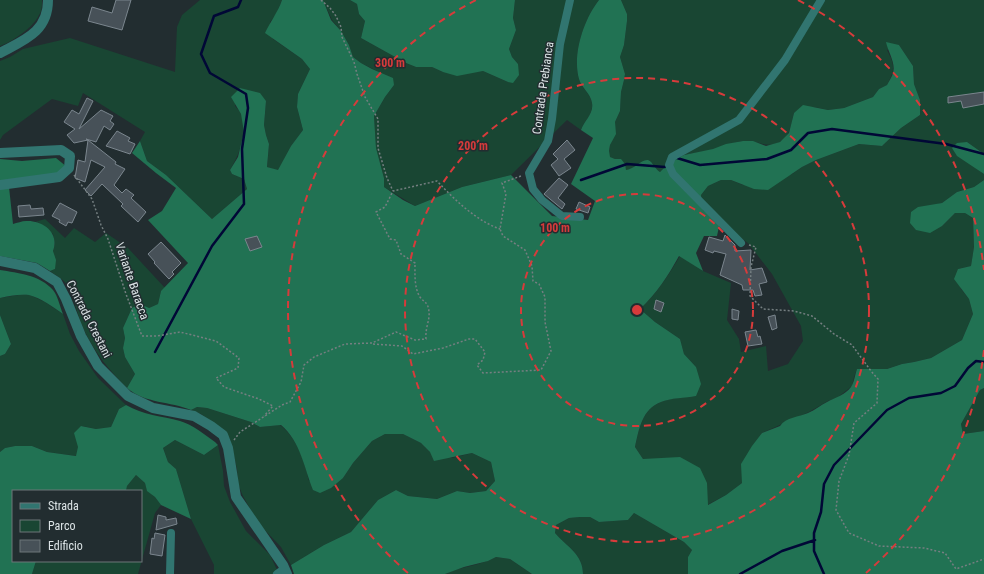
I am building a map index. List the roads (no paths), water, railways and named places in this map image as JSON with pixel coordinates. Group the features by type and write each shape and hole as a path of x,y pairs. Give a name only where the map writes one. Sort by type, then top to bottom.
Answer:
{"street":[{"path":"0,53 32,34 39,28 46,19 48,0"},
{"name":"Contrada Prebianca","path":"570,0 560,44 548,142 529,173 533,189 542,200 562,216 580,217"},
{"path":"741,243 673,174 669,165 672,157 739,120 785,60 821,0"},
{"path":"0,153 61,150 70,156 69,168 59,177 0,184"},
{"name":"Contrada Crestani","path":"0,261 36,268 56,282 66,299 81,336 98,366 128,396 152,408 194,416 223,435 228,448 236,497 283,572"},
{"path":"170,574 171,533"}],"waterway":[{"path":"155,352 212,246 244,204 242,149 248,108 246,94 210,73 201,54 214,16 238,7 241,0"},
{"path":"677,158 700,165 767,159 791,150 808,133 832,129 946,144 984,154"},
{"path":"581,180 627,164 665,167"},
{"path":"824,574 814,551 814,533 821,512 824,484 834,465 887,410 909,398 941,393 955,386 968,368 976,361 984,362"},
{"path":"740,574 782,551 815,540"}]}
